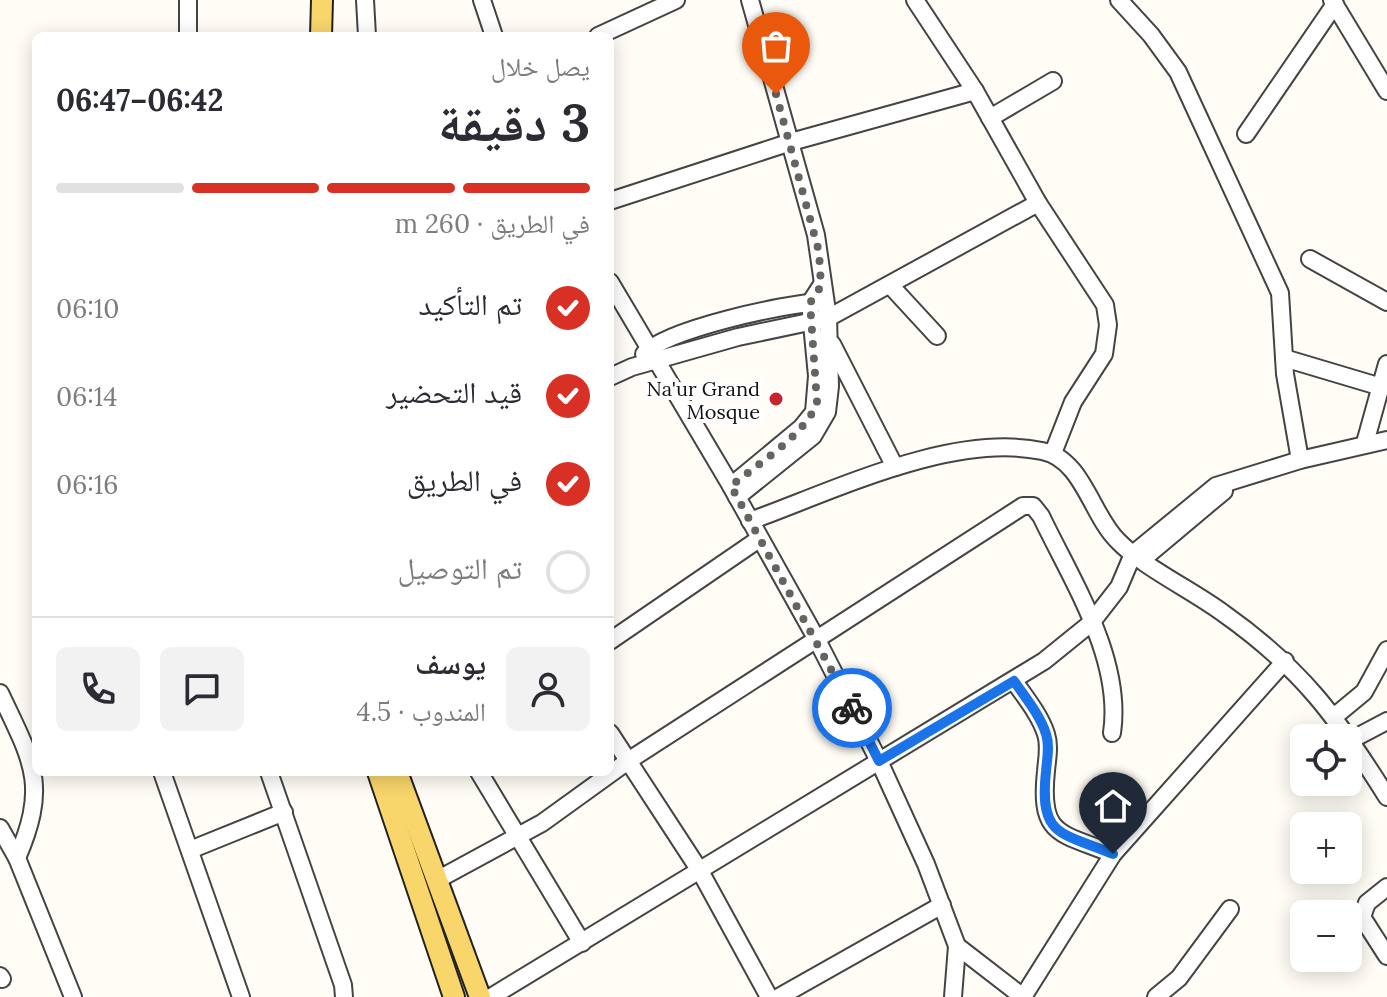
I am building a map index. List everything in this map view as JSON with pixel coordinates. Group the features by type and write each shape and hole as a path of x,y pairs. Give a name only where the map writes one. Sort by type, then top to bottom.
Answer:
{"main road":[{"path":"321,32 322,0"},
{"path":"333,32 334,0"},
{"path":"379,776 454,997"},
{"path":"402,776 480,997"}],"street":[{"path":"188,0 188,32"},
{"path":"365,0 367,32"},
{"path":"482,0 493,32"},
{"path":"607,32 676,0"},
{"path":"734,491 814,412 817,376 819,306 816,235 750,0"},
{"path":"915,0 975,91 1038,203 1099,293 1108,325 1104,354 1073,402 1053,453"},
{"path":"1119,0 1167,56 1188,92 1280,293 1284,358 1300,460"},
{"path":"1246,134 1333,2 1387,91"},
{"path":"990,118 1053,81"},
{"path":"614,200 791,142 975,91"},
{"path":"614,375 721,323 819,306 844,309 1038,203"},
{"path":"1310,259 1387,302"},
{"path":"890,285 937,336"},
{"path":"614,289 734,491 816,638 879,761 957,946 953,997"},
{"path":"819,306 828,336 895,467"},
{"path":"734,491 797,450 820,428 829,402 828,336"},
{"path":"1284,358 1378,386"},
{"path":"1365,443 1378,386 1387,364"},
{"path":"491,997 1014,681 1091,623 1135,560 1216,486 1300,460 1387,440"},
{"path":"750,521 895,467 963,452 1031,449 1053,453 1072,469 1108,531 1135,560 1240,624 1285,661 1340,724"},
{"path":"614,771 1005,516 1029,505 1041,516 1091,623 1115,696 1112,733"},
{"path":"614,638 759,539"},
{"path":"1335,716 1364,692 1387,650"},
{"path":"957,946 1023,997 1113,854 1285,661"},
{"path":"1014,681 1046,734 1048,751 1043,799 1046,817 1058,831 1113,854"},
{"path":"0,693 32,766"},
{"path":"1362,734 1387,721"},
{"path":"614,739 700,871 769,997"},
{"path":"1362,757 1387,797"},
{"path":"17,858 33,810 36,776"},
{"path":"163,776 241,997"},
{"path":"270,776 343,985 344,997"},
{"path":"481,776 582,943"},
{"path":"437,880 542,823 607,776"},
{"path":"190,850 284,812"},
{"path":"0,828 17,858 73,997"},
{"path":"1387,887 1367,903 1362,917 1387,956"},
{"path":"779,997 942,905"},
{"path":"1156,997 1179,978 1230,909"},
{"path":"510,997 533,973"}],"way so far":[{"path":"776,94 819,252 821,286 810,303 817,402 814,412 801,428 731,486 852,708"}],"place":[{"name":"Na'ur Grand Mosque","path":"776,399"}],"route":[{"path":"852,708 879,761 1014,681 1046,734 1048,751 1043,799 1046,817 1058,831 1113,854"}]}
